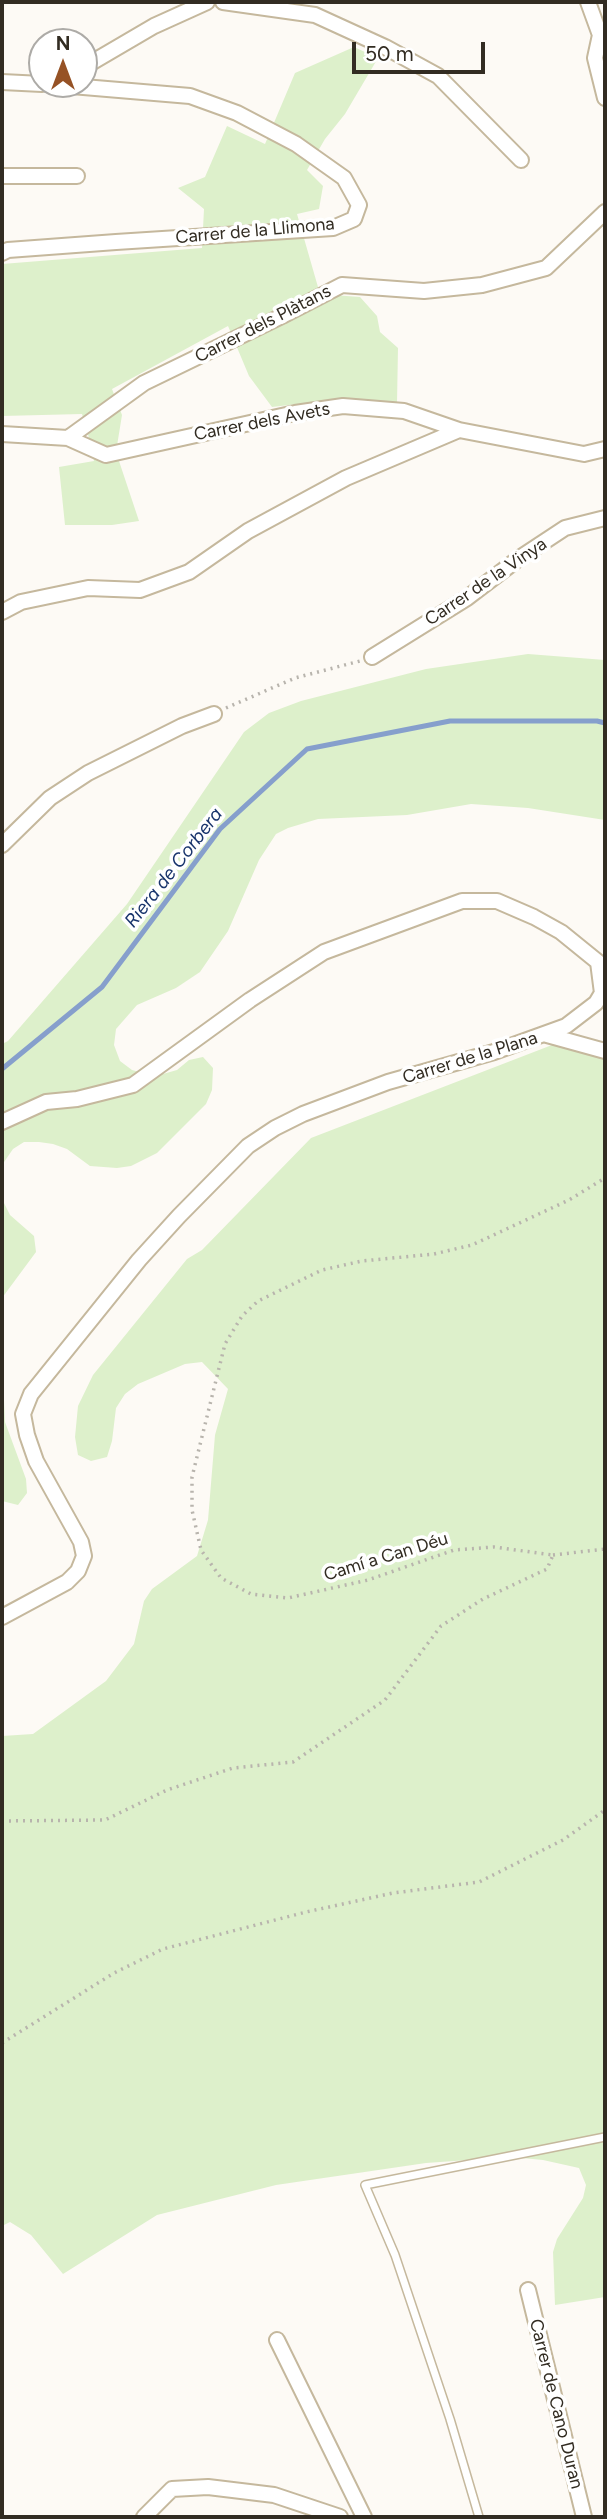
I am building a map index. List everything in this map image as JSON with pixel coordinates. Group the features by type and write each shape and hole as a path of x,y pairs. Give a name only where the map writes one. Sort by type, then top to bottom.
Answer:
{"street":[{"path":"98,59 154,26 207,2"},
{"path":"223,2 315,15 438,75 521,160"},
{"path":"587,2 603,37 595,58 605,98"},
{"path":"2,82 28,83"},
{"name":"Carrer de la Llimona","path":"2,253 8,250 334,228 354,219 359,205 344,178 296,144 237,113 190,96 98,88"},
{"path":"2,176 77,176"},
{"name":"Carrer dels Plàtans","path":"68,438 144,383 342,285 424,291 482,285 546,268 605,212"},
{"name":"Carrer dels Avets","path":"68,438 106,455 295,413 343,406 404,411 459,430 584,454 605,449"},
{"path":"2,612 21,602 88,588 140,590 189,572 248,531 346,478 459,430"},
{"path":"2,434 68,438"},
{"name":"Carrer de la Vinya","path":"372,657 467,598 565,528 605,518"},
{"path":"2,845 50,798 88,774 182,726 214,714"},
{"name":"Carrer de la Plana","path":"2,1122 46,1101 77,1100 133,1085 250,1000 324,952 462,901 497,901 534,917 561,932 598,962 602,993 582,1016 547,1035 388,1082 303,1114 248,1146 179,1216 139,1260 31,1394 23,1414 27,1435 36,1461 81,1542 84,1556 78,1571 67,1582 2,1617"},
{"path":"547,1035 605,1051"},
{"name":"Carrer de Cano Duran","path":"528,2290 584,2517"},
{"path":"277,2340 363,2517"},
{"path":"144,2517 172,2489 208,2487 274,2496 340,2517"}],"lane":[{"path":"479,2517 450,2418 395,2255 365,2185 605,2137"}],"path":[{"path":"214,714 295,678 372,657"},
{"name":"Camí a Can Déu","path":"605,1178 569,1200 472,1244 434,1254 362,1261 323,1270 258,1301 242,1317 225,1344 192,1477 192,1510 201,1550 221,1578 251,1594 288,1598 368,1580 454,1550 494,1547 553,1555 605,1549"},
{"path":"2,1821 104,1820 167,1790 233,1768 293,1762 385,1700 441,1626 483,1599 547,1569 553,1555"},
{"path":"2,2043 114,1973 163,1949 306,1912 393,1893 479,1882 563,1840 605,1810"}],"green space":[{"path":"354,47 378,58 345,114 325,139 307,170 323,186 319,209 297,214 320,294 360,297 377,316 380,332 398,348 397,403 332,400 272,407 249,376 228,326 112,389 122,415 116,452 139,521 112,525 65,525 59,467 94,461 88,434 82,414 2,416 2,264 202,248 204,209 178,188 205,177 227,126 265,144 295,73"},
{"path":"528,654 605,660 605,820 528,808 471,804 407,815 318,819 276,834 259,860 228,931 200,972 176,988 137,1005 116,1029 114,1045 120,1061 132,1070 163,1074 177,1070 189,1060 203,1057 213,1068 212,1090 206,1104 157,1153 131,1166 90,1166 67,1149 39,1142 24,1142 13,1149 2,1165 2,1044 8,1041 127,904 244,732 269,713 301,701 426,669"},
{"path":"552,1045 568,1045 605,1057 605,2297 555,2305 553,2252 557,2239 583,2198 586,2185 579,2168 543,2160 511,2157 426,2163 276,2185 157,2215 63,2274 31,2235 10,2222 2,2226 2,1736 33,1734 106,1681 134,1644 144,1601 152,1589 197,1556 208,1520 215,1435 228,1389 202,1362 185,1364 138,1384 125,1394 116,1408 107,1457 91,1461 78,1455 75,1437 78,1406 93,1375 187,1259 202,1250 311,1138"},
{"path":"2,1199 10,1215 34,1236 36,1252 2,1298"},
{"path":"2,1356 5,1422 26,1479 27,1493 18,1505 2,1501"}],"waterway":[{"name":"Riera de Corbera","path":"2,1069 102,987 220,829 307,749 450,721 605,723"}]}
